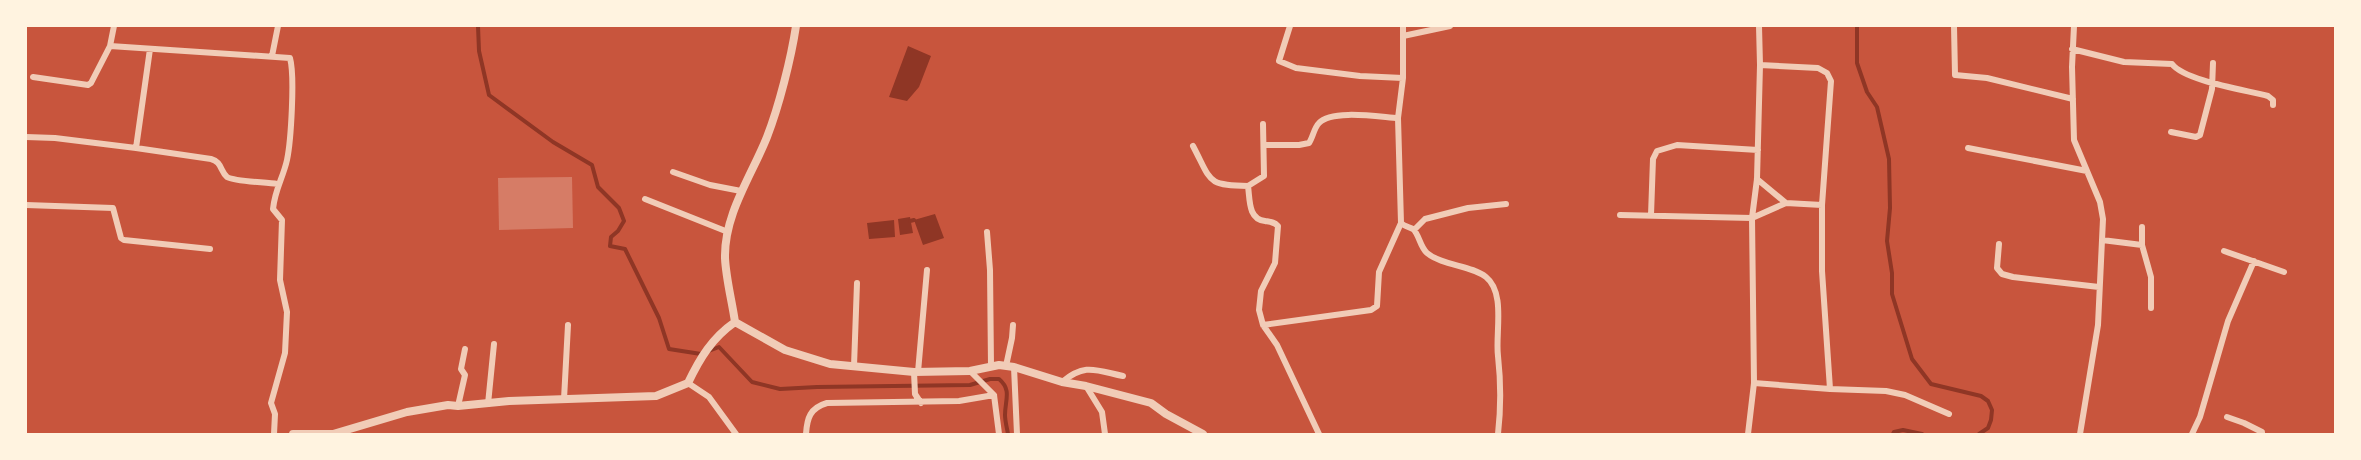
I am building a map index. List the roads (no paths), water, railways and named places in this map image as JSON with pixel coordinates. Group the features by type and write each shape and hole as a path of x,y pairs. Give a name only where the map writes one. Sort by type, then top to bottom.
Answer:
{"street":[{"path":"33,77 88,85 110,46 114,26"},
{"path":"272,56 278,26"},
{"path":"735,322 725,257 728,232 741,192 767,136 785,75 796,26"},
{"path":"1290,26 1280,62 1296,68 1360,76 1403,78"},
{"path":"1263,325 1371,310 1377,306 1379,272 1401,223 1398,118 1403,78 1403,26"},
{"path":"1403,36 1450,26"},
{"path":"1748,435 1754,383 1752,218 1757,179 1759,26"},
{"path":"1954,26 1955,75 1987,78 2073,99"},
{"path":"2074,26 2072,49 2074,140 2100,202 2102,240 2098,325 2080,435"},
{"path":"110,46 272,56 288,58 292,61 288,154 277,184 273,209 282,220 280,280 286,312 283,368 276,381 271,403 275,414 274,435"},
{"path":"136,148 150,49"},
{"path":"2072,49 2124,62 2172,64 2177,71 2213,83 2268,96 2273,105"},
{"path":"2171,132 2196,137 2199,135 2213,83 2213,63"},
{"path":"1760,65 1818,68 1827,73 1831,81 1822,205 1822,271 1830,389"},
{"path":"1265,145 1309,143 1316,126 1322,120 1334,117 1345,115 1398,118"},
{"path":"1193,146 1214,182 1222,185 1248,186 1264,177 1263,124"},
{"path":"26,137 56,138 211,159 220,164 225,174 232,179 277,184"},
{"path":"1651,215 1653,159 1657,151 1677,145 1758,150"},
{"path":"1968,148 2087,171"},
{"path":"673,172 710,185 741,192"},
{"path":"1757,179 1786,203"},
{"path":"1248,186 1252,214 1260,220 1275,223 1278,226 1275,263 1261,291 1259,310 1263,325 1277,345 1319,435"},
{"path":"645,199 728,232"},
{"path":"1620,214 1752,218 1786,203 1822,205"},
{"path":"1413,230 1425,219 1450,212 1506,204"},
{"path":"26,205 114,208 121,238 124,240 210,249"},
{"path":"1401,223 1413,230 1427,252 1456,267 1475,270 1488,278 1495,288 1498,309 1497,355 1500,373 1498,435"},
{"path":"2142,227 2142,245 2151,278 2151,308"},
{"path":"987,232 990,270 991,366"},
{"path":"2102,240 2142,245"},
{"path":"1999,244 1997,268 2002,274 2099,286"},
{"path":"2224,250 2284,272"},
{"path":"2192,435 2200,417 2228,321 2254,261"},
{"path":"921,403 915,394 915,383 927,270"},
{"path":"854,366 857,283"},
{"path":"293,435 333,434 423,408 448,405 656,396 688,383 699,360 722,331 735,322"},
{"path":"735,322 785,350 818,362 916,372 970,371 991,366 1010,366 1062,382 1151,403 1203,435"},
{"path":"564,399 568,325"},
{"path":"1013,325 1010,366 1017,435"},
{"path":"488,404 494,344"},
{"path":"458,406 465,375 461,369 465,349"},
{"path":"1062,382 1076,371 1086,369 1123,376"},
{"path":"970,371 994,395 999,435"},
{"path":"688,383 709,397 736,435"},
{"path":"1754,383 1886,391 1905,395 1949,414"},
{"path":"1086,386 1102,412 1105,435"},
{"path":"806,435 806,422 810,414 814,409 827,403 921,403 959,401 994,395"},
{"path":"2227,417 2262,432 2262,435"}],"waterway":[{"path":"478,26 479,51 489,95 553,142 592,165 598,187 619,208 624,221 611,237 610,246 625,249 659,318 669,349 701,354 719,347 752,382 780,389 970,385 990,379 999,379 1007,391 1005,415 1008,434"},
{"path":"1857,26 1857,63 1867,92 1877,107 1889,159 1890,208 1887,241 1892,273 1892,294 1912,359 1931,384 1981,396 1988,401 1992,410 1991,420 1988,428 1979,434"},
{"path":"910,221 914,220"},
{"path":"1893,434 1903,430 1922,434"}]}
